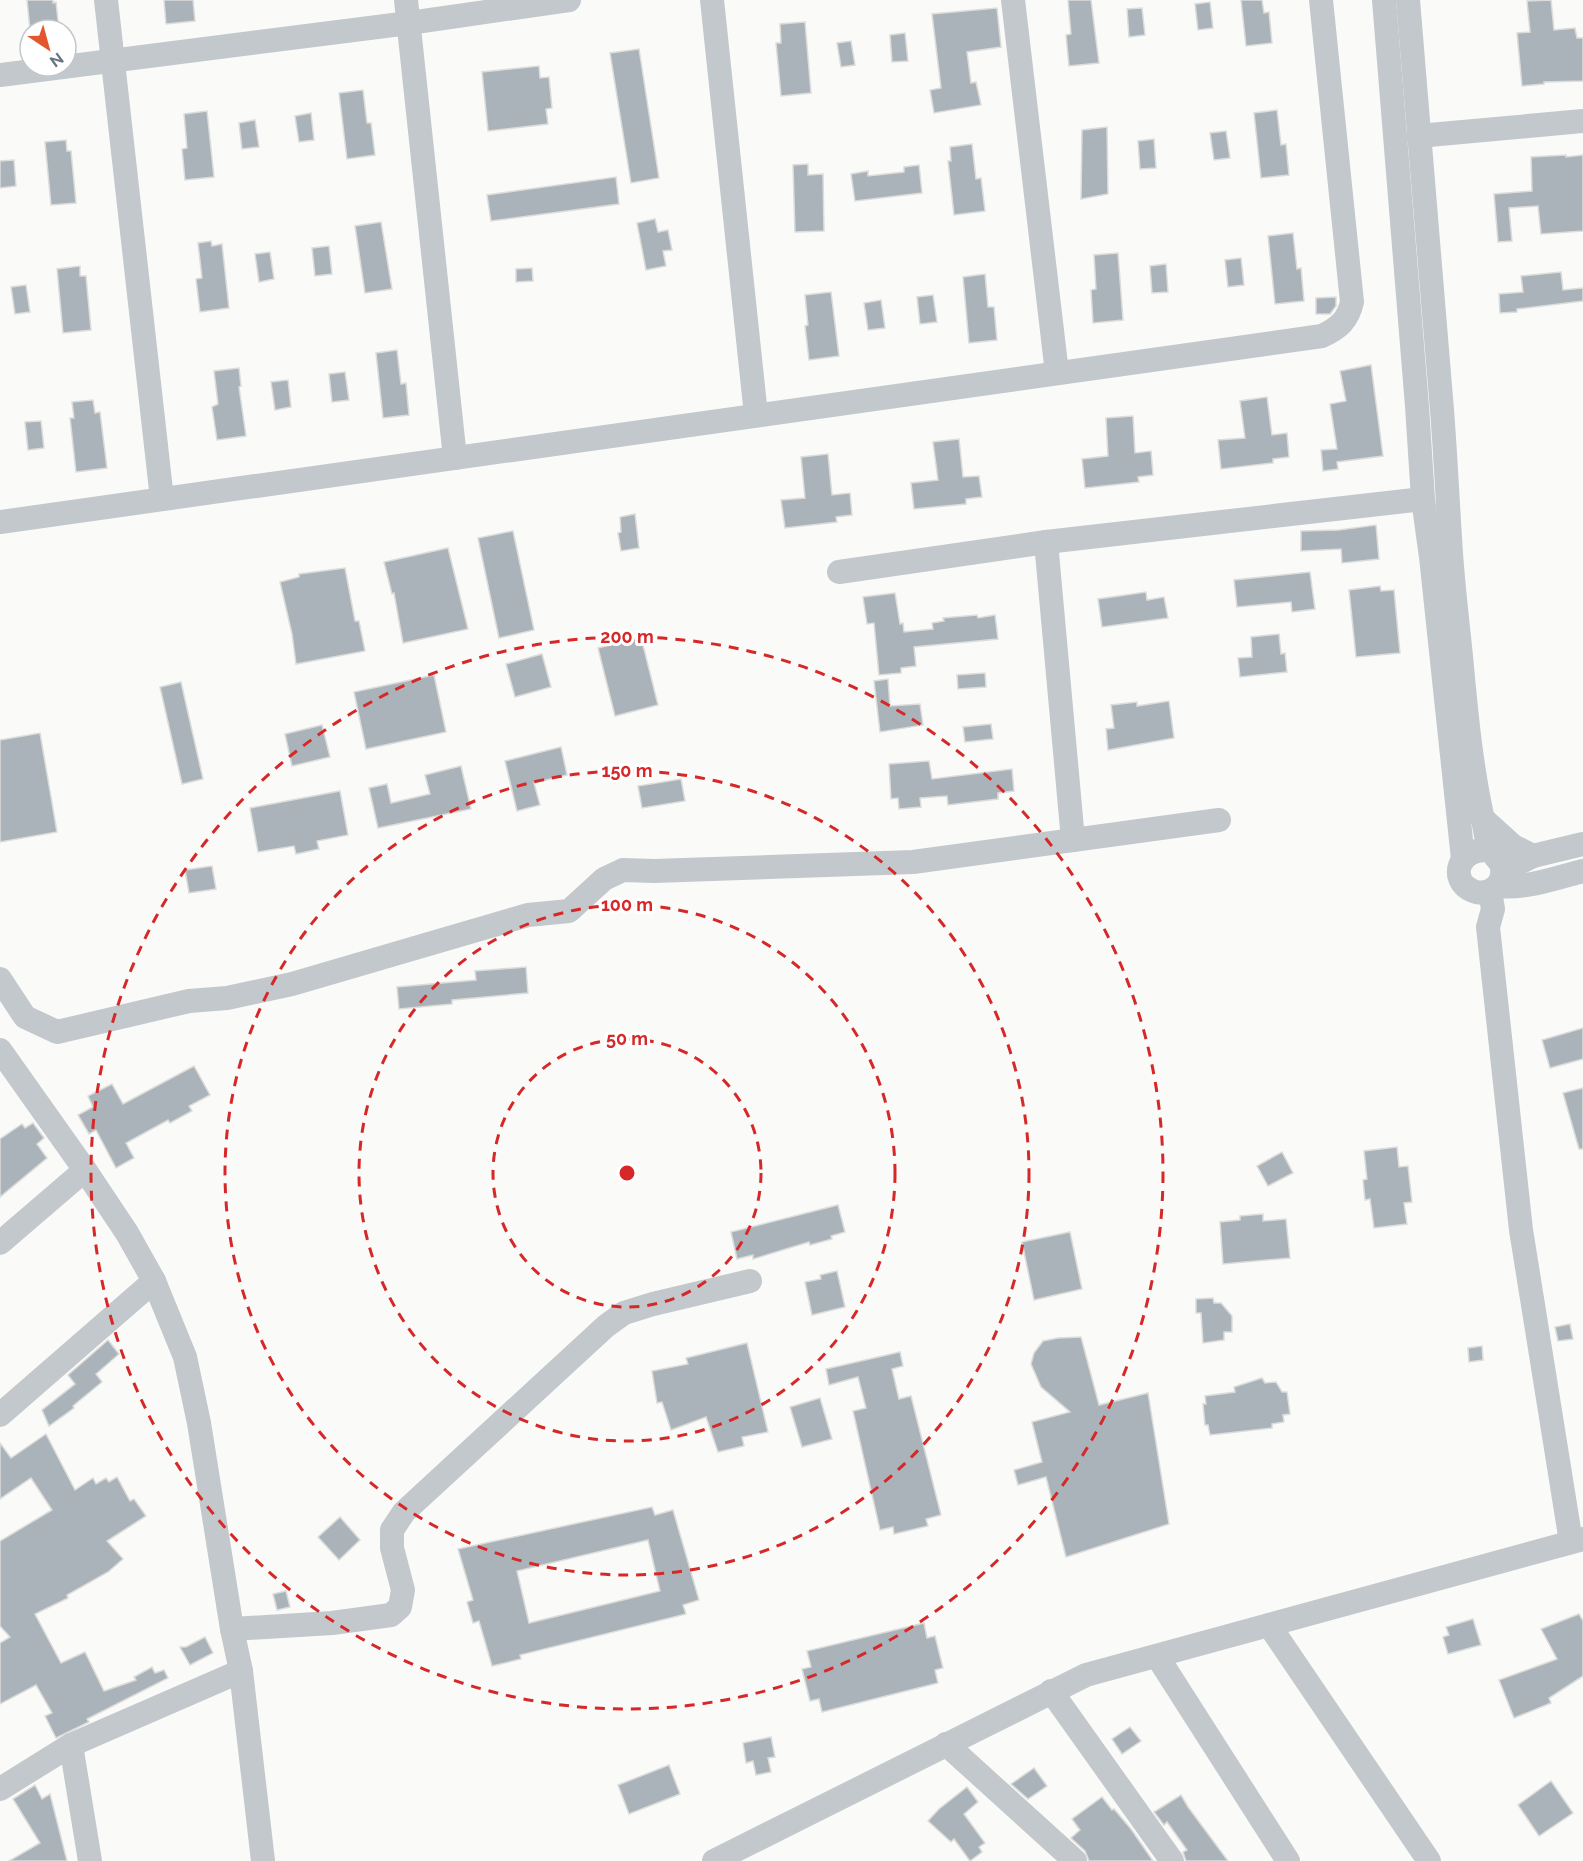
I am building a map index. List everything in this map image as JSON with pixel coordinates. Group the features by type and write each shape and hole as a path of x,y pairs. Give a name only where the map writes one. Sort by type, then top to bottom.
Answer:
{"street":[{"path":"106,0 162,499"},
{"path":"0,75 113,60 407,11 569,0"},
{"path":"712,0 756,415"},
{"path":"1013,0 1057,373"},
{"path":"0,522 1322,336 1342,325 1350,314 1352,302 1321,0"},
{"path":"1384,0 1423,499 1463,859 1471,852 1480,849 1490,878 1513,887 1583,871"},
{"path":"718,1860 1086,1675 1577,1540 1521,1230 1488,927 1476,911 1490,878 1464,691 1408,0"},
{"path":"407,11 455,458"},
{"path":"1418,136 1583,121"},
{"path":"839,572 1046,542 1423,499"},
{"path":"1046,542 1073,840"},
{"path":"1482,818 1513,846 1533,856"},
{"path":"0,979 25,1017 57,1032 189,1001 227,998 292,984 528,915 569,911 604,879 623,870 654,871 913,862 1219,820"},
{"path":"1490,878 1533,856 1583,844"},
{"path":"0,1050 86,1170 127,1233 154,1281 185,1357 199,1423 232,1629 241,1671 263,1861"},
{"path":"0,1243 86,1170"},
{"path":"0,1415 154,1281"},
{"path":"232,1629 332,1623 391,1615 400,1607 403,1590 392,1548 392,1530 404,1512 590,1340 624,1313 750,1281"},
{"path":"1269,1625 1429,1861"},
{"path":"1157,1656 1288,1861"},
{"path":"0,1789 71,1745 241,1671"},
{"path":"1051,1691 1172,1861"},
{"path":"946,1744 1075,1861"},
{"path":"71,1745 90,1861"}],"building":[{"path":"27,0 56,2 58,18 29,18"},
{"path":"164,0 193,0 195,21 166,24"},
{"path":"1068,0 1091,0 1099,63 1069,66 1066,35 1071,34"},
{"path":"1241,0 1262,0 1264,13 1269,12 1272,43 1246,46"},
{"path":"1551,0 1554,30 1575,28 1577,38 1583,38 1583,81 1544,82 1544,84 1522,86 1517,33 1530,32 1527,1"},
{"path":"1210,2 1213,28 1198,30 1195,4"},
{"path":"997,8 1001,47 967,52 971,83 976,82 981,105 934,113 930,90 941,88 932,14"},
{"path":"1142,8 1145,35 1129,37 1127,9"},
{"path":"805,22 811,93 781,96 776,43 781,43 780,24"},
{"path":"905,33 908,61 892,62 890,35"},
{"path":"851,41 855,65 841,67 837,43"},
{"path":"639,49 659,178 631,183 610,53"},
{"path":"539,66 540,78 549,77 552,108 546,109 548,124 488,131 482,72"},
{"path":"363,90 367,123 371,123 375,155 347,159 339,93"},
{"path":"1277,110 1281,145 1286,144 1289,175 1261,178 1254,113"},
{"path":"207,111 214,177 185,180 182,149 187,148 184,114"},
{"path":"311,113 314,140 299,142 295,116"},
{"path":"255,120 259,147 242,149 239,123"},
{"path":"1107,127 1108,194 1081,199 1082,130"},
{"path":"1226,131 1230,158 1214,160 1210,133"},
{"path":"1154,139 1156,168 1140,169 1138,141"},
{"path":"66,140 67,151 71,151 76,203 51,205 45,142"},
{"path":"972,144 976,179 981,178 985,211 954,215 948,161 951,161 950,147"},
{"path":"1566,155 1566,157 1583,155 1583,231 1541,234 1538,206 1509,208 1512,241 1498,242 1494,194 1532,191 1531,157"},
{"path":"14,160 16,186 0,188 0,161"},
{"path":"808,164 808,175 823,174 824,231 795,232 793,165"},
{"path":"919,165 922,193 855,201 851,174 868,171 868,176 904,172 904,167"},
{"path":"616,177 619,204 491,221 487,195"},
{"path":"655,219 658,232 668,230 672,250 663,251 666,266 646,270 637,223"},
{"path":"381,222 392,289 365,293 355,226"},
{"path":"1293,233 1297,269 1301,268 1304,301 1275,304 1268,236"},
{"path":"211,241 212,246 222,244 229,308 200,312 196,279 202,278 198,243"},
{"path":"329,246 332,274 315,276 312,248"},
{"path":"270,252 274,279 259,282 255,254"},
{"path":"1118,253 1123,320 1093,323 1091,290 1096,289 1094,255"},
{"path":"1241,258 1244,285 1228,287 1225,260"},
{"path":"1166,264 1168,292 1152,293 1150,266"},
{"path":"80,266 80,276 86,276 91,330 63,333 57,269"},
{"path":"532,268 533,281 516,282 516,269"},
{"path":"1561,272 1563,290 1583,288 1583,301 1500,313 1499,294 1523,292 1521,276"},
{"path":"985,274 988,307 994,307 997,340 969,343 963,277"},
{"path":"26,285 30,312 15,314 11,287"},
{"path":"831,292 839,356 809,360 805,326 808,325 805,295"},
{"path":"933,295 937,322 920,324 917,297"},
{"path":"1336,297 1336,306 1330,314 1316,314 1316,298"},
{"path":"881,300 885,328 868,330 864,303"},
{"path":"397,350 401,384 406,383 409,415 383,418 376,353"},
{"path":"1371,365 1383,456 1337,462 1338,469 1323,471 1321,450 1337,449 1330,404 1346,401 1340,371"},
{"path":"239,368 241,386 239,387 246,436 217,440 212,407 218,404 214,371"},
{"path":"345,372 349,400 332,402 329,374"},
{"path":"288,380 291,407 275,410 271,382"},
{"path":"1267,397 1272,435 1287,433 1289,457 1273,459 1273,463 1221,469 1218,440 1245,438 1240,401"},
{"path":"93,400 95,413 100,412 107,468 76,472 70,418 74,418 72,402"},
{"path":"1133,416 1135,453 1151,451 1153,475 1138,477 1139,482 1085,488 1082,459 1108,456 1106,418"},
{"path":"41,421 44,448 28,450 25,422"},
{"path":"959,439 963,477 979,476 982,497 966,499 966,504 914,509 911,483 938,480 933,442"},
{"path":"828,454 832,495 850,493 852,515 836,517 837,522 785,528 781,500 805,498 801,457"},
{"path":"635,514 639,548 621,551 618,533 621,532 620,517"},
{"path":"1376,525 1379,559 1342,563 1341,549 1301,551 1301,531 1339,530"},
{"path":"513,531 534,630 499,638 478,538"},
{"path":"448,548 468,629 403,643 394,593 392,594 384,562"},
{"path":"345,568 355,621 359,621 365,651 296,664 292,634 280,582 299,577 299,574"},
{"path":"1310,572 1315,609 1292,612 1291,602 1237,607 1234,580"},
{"path":"1380,586 1381,591 1394,590 1400,653 1356,657 1349,590"},
{"path":"1146,592 1147,600 1164,597 1168,618 1102,627 1098,599"},
{"path":"895,593 900,624 903,623 904,632 933,629 932,623 944,621 943,618 977,615 978,618 995,615 998,639 914,647 916,666 901,668 901,673 879,675 874,623 867,624 863,597"},
{"path":"1279,634 1281,654 1285,653 1287,672 1240,677 1238,658 1252,657 1251,637"},
{"path":"641,637 658,705 615,716 598,648"},
{"path":"542,654 551,687 515,697 506,664"},
{"path":"985,673 986,687 958,689 957,675"},
{"path":"434,675 446,732 366,749 354,692"},
{"path":"888,679 890,706 920,704 923,725 880,732 874,681"},
{"path":"181,682 203,779 182,784 160,687"},
{"path":"1169,701 1174,738 1108,750 1106,729 1114,728 1111,705 1137,702 1137,706"},
{"path":"991,724 993,739 965,742 963,727"},
{"path":"322,725 330,757 292,766 285,734"},
{"path":"40,733 57,832 0,842 0,740"},
{"path":"561,747 567,775 534,783 540,805 517,811 505,761"},
{"path":"929,761 932,779 1012,769 1014,791 998,793 998,799 948,805 947,796 920,798 921,807 899,809 898,798 891,799 889,764"},
{"path":"461,766 471,809 378,828 369,788 387,784 391,803 430,794 425,775"},
{"path":"681,779 685,801 642,808 638,786"},
{"path":"340,791 348,835 317,841 319,849 296,854 294,846 258,852 250,808"},
{"path":"212,866 216,889 189,893 185,870"},
{"path":"526,967 528,993 452,1000 452,1004 399,1009 397,987 476,980 475,971"},
{"path":"1583,1028 1583,1059 1550,1068 1542,1040"},
{"path":"194,1066 210,1095 189,1106 192,1111 170,1123 168,1120 126,1143 134,1158 116,1168 96,1130 89,1134 78,1115 93,1107 88,1096 112,1084 123,1104"},
{"path":"1583,1088 1583,1149 1579,1149 1563,1093"},
{"path":"33,1123 44,1138 37,1144 47,1158 0,1197 0,1139 22,1124 25,1128"},
{"path":"1397,1147 1399,1167 1408,1166 1412,1202 1404,1203 1407,1224 1374,1228 1370,1199 1365,1200 1363,1180 1367,1179 1364,1151"},
{"path":"1282,1152 1293,1173 1268,1186 1257,1166"},
{"path":"838,1205 845,1232 831,1236 832,1239 810,1245 809,1242 753,1259 753,1255 737,1259 731,1232"},
{"path":"1263,1214 1263,1221 1286,1219 1290,1258 1223,1264 1220,1222 1240,1220 1240,1216"},
{"path":"1070,1232 1082,1289 1034,1300 1022,1242"},
{"path":"837,1271 845,1307 812,1315 805,1282 821,1279 820,1275"},
{"path":"1213,1298 1214,1303 1221,1303 1232,1316 1232,1332 1224,1332 1224,1340 1203,1343 1201,1313 1196,1313 1196,1299"},
{"path":"1570,1324 1573,1339 1558,1341 1555,1327"},
{"path":"1081,1337 1099,1405 1148,1393 1169,1524 1066,1557 1046,1477 1018,1485 1014,1470 1042,1462 1032,1422 1070,1412 1041,1387 1031,1364 1034,1353 1043,1341"},
{"path":"108,1340 119,1354 96,1374 102,1382 73,1406 74,1408 49,1426 42,1410 75,1384 68,1375"},
{"path":"747,1343 768,1432 742,1437 744,1446 718,1452 706,1417 671,1430 662,1402 657,1403 652,1371 688,1364 686,1358"},
{"path":"1482,1346 1483,1360 1469,1362 1468,1348"},
{"path":"900,1352 903,1366 892,1369 899,1399 911,1396 941,1515 926,1519 928,1526 894,1534 893,1527 880,1530 853,1411 866,1408 858,1377 829,1385 826,1369"},
{"path":"1262,1378 1265,1383 1276,1382 1282,1392 1287,1392 1290,1414 1283,1415 1284,1422 1272,1424 1272,1428 1210,1435 1208,1425 1205,1425 1203,1404 1206,1404 1205,1396 1235,1392 1234,1387"},
{"path":"820,1398 832,1439 802,1447 790,1407"},
{"path":"46,1434 75,1490 93,1478 96,1484 106,1478 109,1482 117,1477 130,1501 134,1499 146,1516 107,1541 123,1559 108,1572 67,1595 68,1598 35,1614 61,1663 85,1652 104,1691 136,1680 134,1677 152,1667 155,1673 164,1670 168,1678 87,1719 89,1722 56,1738 45,1716 52,1713 36,1685 0,1704 0,1643 10,1637 0,1626 0,1541 52,1510 31,1478 0,1499 0,1443 11,1458"},
{"path":"652,1507 655,1515 673,1510 699,1600 683,1605 686,1614 520,1655 521,1659 492,1666 479,1621 473,1623 467,1602 473,1600 458,1549","holes":["648,1540 660,1591 529,1623 517,1571"]},
{"path":"340,1517 360,1540 339,1560 318,1537"},
{"path":"286,1591 290,1607 277,1610 273,1594"},
{"path":"1579,1614 1583,1621 1583,1676 1549,1698 1551,1703 1514,1718 1499,1680 1557,1659 1541,1629"},
{"path":"1473,1619 1481,1645 1448,1654 1443,1637 1449,1635 1446,1627"},
{"path":"924,1623 927,1638 935,1636 943,1668 935,1670 938,1683 822,1712 819,1699 810,1701 802,1669 811,1667 807,1651"},
{"path":"205,1637 213,1653 190,1665 180,1647 186,1647"},
{"path":"1130,1727 1141,1741 1122,1754 1112,1739"},
{"path":"771,1737 775,1757 768,1758 771,1772 756,1775 753,1761 746,1763 743,1743"},
{"path":"669,1765 680,1794 629,1814 618,1785"},
{"path":"1034,1768 1047,1786 1028,1799 1011,1784"},
{"path":"1551,1781 1573,1813 1539,1836 1518,1805"},
{"path":"35,1785 42,1799 50,1794 67,1861 9,1861 40,1843 13,1799"},
{"path":"967,1787 978,1802 964,1814 985,1843 979,1847 982,1852 970,1861 954,1839 951,1842 928,1821 939,1809"},
{"path":"1181,1795 1228,1861 1186,1861 1183,1852 1187,1850 1167,1822 1164,1825 1154,1812"},
{"path":"1102,1797 1131,1829 1153,1861 1089,1861 1085,1851 1071,1838 1080,1830 1072,1819"}]}
